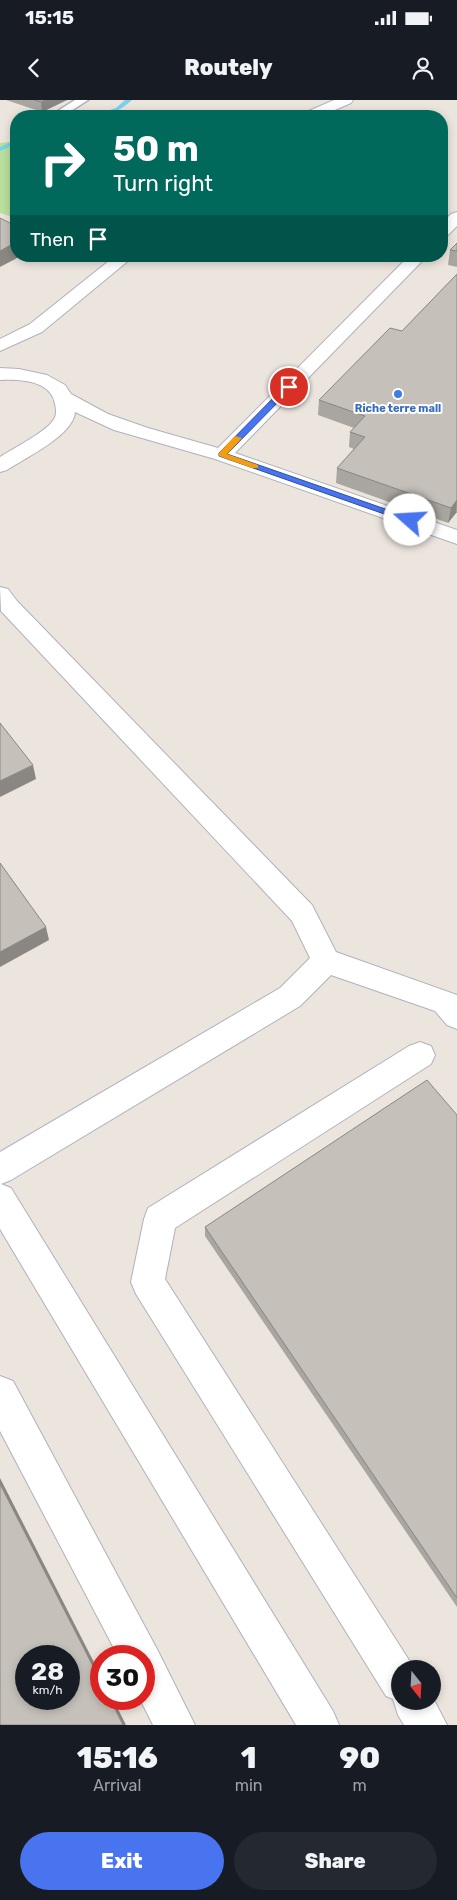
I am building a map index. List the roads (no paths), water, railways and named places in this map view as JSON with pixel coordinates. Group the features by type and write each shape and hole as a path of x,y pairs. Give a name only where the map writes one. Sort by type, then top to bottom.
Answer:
{"street":[{"path":"323,110 346,100"},
{"path":"448,226 457,217"},
{"path":"0,346 36,328 118,262"},
{"path":"222,454 413,262"},
{"path":"36,328 38,363 65,398 92,414 134,430 222,454 457,537"},
{"path":"0,374 26,374 38,363"},
{"path":"0,466 46,436 62,422 65,416 65,398"},
{"path":"0,449 14,448 46,436 80,430 134,430"},
{"path":"0,594 8,606 302,913 326,961 445,1002 457,1016"},
{"path":"0,1169 290,997 326,961"},
{"path":"391,1668 148,1282 160,1219 420,1055"},
{"path":"0,1199 319,1725"},
{"path":"0,1394 133,1645"},
{"path":"155,1686 176,1725"},
{"path":"418,1710 427,1725"}],"lane":[{"path":"66,110 83,100"}],"waterway":[{"path":"115,110 129,100"},
{"path":"0,149 10,145"}],"place":[{"name":"Riche terre mall","path":"398,394"}]}
